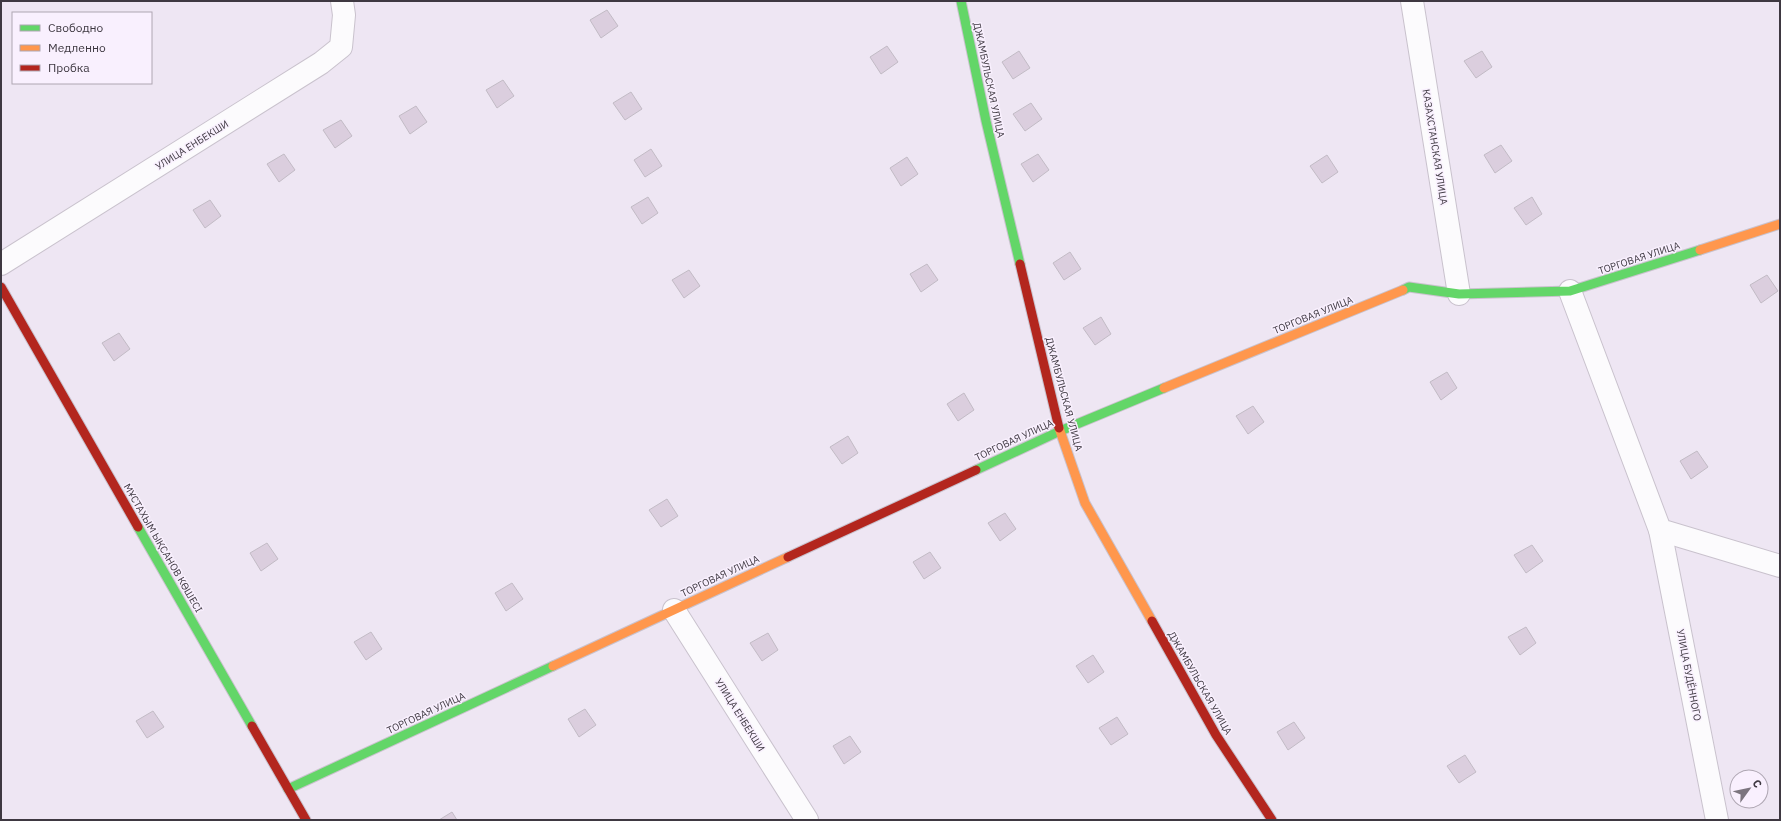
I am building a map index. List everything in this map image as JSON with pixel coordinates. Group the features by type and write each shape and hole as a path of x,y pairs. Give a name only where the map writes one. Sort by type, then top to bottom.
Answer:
{"street":[{"name":"УЛИЦА ЕНБЕКШИ","path":"1,264 322,63 341,47 344,15 342,1"},
{"name":"ДЖАМБУЛЬСКАЯ УЛИЦА","path":"962,1 986,121 1060,431 1084,503 1216,734 1272,820"},
{"name":"КАЗАХСТАНСКАЯ УЛИЦА","path":"1412,1 1459,294"},
{"name":"ТОРГОВАЯ УЛИЦА","path":"288,789 1060,431 1409,287 1459,294 1570,291 1780,224"},
{"name":"МҰСТАХЫМ ЫҚСАНОВ КӨШЕСІ","path":"1,287 306,820"},
{"name":"УЛИЦА БУДЁННОГО","path":"1570,291 1660,530 1717,820"},
{"path":"1660,530 1780,566"},
{"name":"УЛИЦА ЕНБЕКШИ","path":"674,610 807,820"}],"building":[{"path":"607,10 618,26 601,38 590,20"},
{"path":"887,46 898,62 881,74 870,57"},
{"path":"1019,51 1030,68 1013,79 1002,62"},
{"path":"1482,51 1492,67 1476,78 1464,61"},
{"path":"503,80 514,96 497,108 486,90"},
{"path":"631,92 642,109 625,120 613,103"},
{"path":"1031,103 1042,119 1025,131 1013,114"},
{"path":"416,106 427,122 410,134 399,116"},
{"path":"341,120 352,136 335,148 323,130"},
{"path":"1501,145 1512,161 1495,173 1484,155"},
{"path":"651,149 662,166 645,177 634,160"},
{"path":"284,154 295,170 279,182 267,164"},
{"path":"1038,154 1049,170 1033,182 1021,164"},
{"path":"1327,155 1338,172 1322,183 1310,166"},
{"path":"907,157 918,174 901,186 890,168"},
{"path":"648,197 658,213 642,224 631,207"},
{"path":"1532,197 1542,214 1526,225 1514,208"},
{"path":"210,200 221,216 205,228 193,210"},
{"path":"1070,252 1081,269 1064,280 1053,263"},
{"path":"927,264 938,280 921,292 910,274"},
{"path":"689,270 700,286 684,298 672,280"},
{"path":"1767,275 1778,291 1761,303 1750,285"},
{"path":"1101,317 1111,334 1095,345 1083,328"},
{"path":"119,333 130,349 114,361 102,343"},
{"path":"1447,372 1457,388 1441,400 1430,382"},
{"path":"964,393 974,410 958,421 947,404"},
{"path":"1253,406 1264,422 1248,434 1236,416"},
{"path":"848,436 858,453 842,464 830,447"},
{"path":"1697,451 1708,467 1691,479 1680,461"},
{"path":"667,499 678,516 661,527 649,510"},
{"path":"1005,513 1016,529 1000,541 988,523"},
{"path":"267,543 278,559 261,571 250,553"},
{"path":"1532,545 1543,561 1526,573 1514,555"},
{"path":"930,552 941,568 924,579 913,562"},
{"path":"512,583 523,599 506,611 495,593"},
{"path":"1526,627 1536,643 1520,655 1508,637"},
{"path":"371,632 382,649 366,660 354,642"},
{"path":"768,633 778,650 762,661 750,643"},
{"path":"1093,655 1104,672 1088,683 1076,666"},
{"path":"585,709 596,725 579,737 568,719"},
{"path":"153,711 164,727 147,738 136,721"},
{"path":"1117,717 1128,734 1111,745 1099,728"},
{"path":"1294,722 1305,738 1288,750 1277,732"},
{"path":"850,736 861,752 844,764 833,746"},
{"path":"1465,755 1476,772 1459,783 1447,766"},
{"path":"452,812 457,820 439,820"}],"traffic: fast":[{"path":"961,1 986,121 1020,264"},
{"path":"1403,290 1409,287 1459,294 1570,291 1700,250"},
{"path":"976,470 1060,431 1164,388"},
{"path":"138,527 252,726"},
{"path":"288,789 553,666"}],"traffic: slow":[{"path":"1700,250 1780,224"},
{"path":"1164,388 1403,290"},
{"path":"1059,428 1085,503 1152,621"},
{"path":"553,666 788,557"}],"traffic: jam":[{"path":"1020,264 1059,428"},
{"path":"1,287 138,527"},
{"path":"788,557 976,470"},
{"path":"1152,621 1216,735 1272,820"},
{"path":"252,726 306,820"}]}
